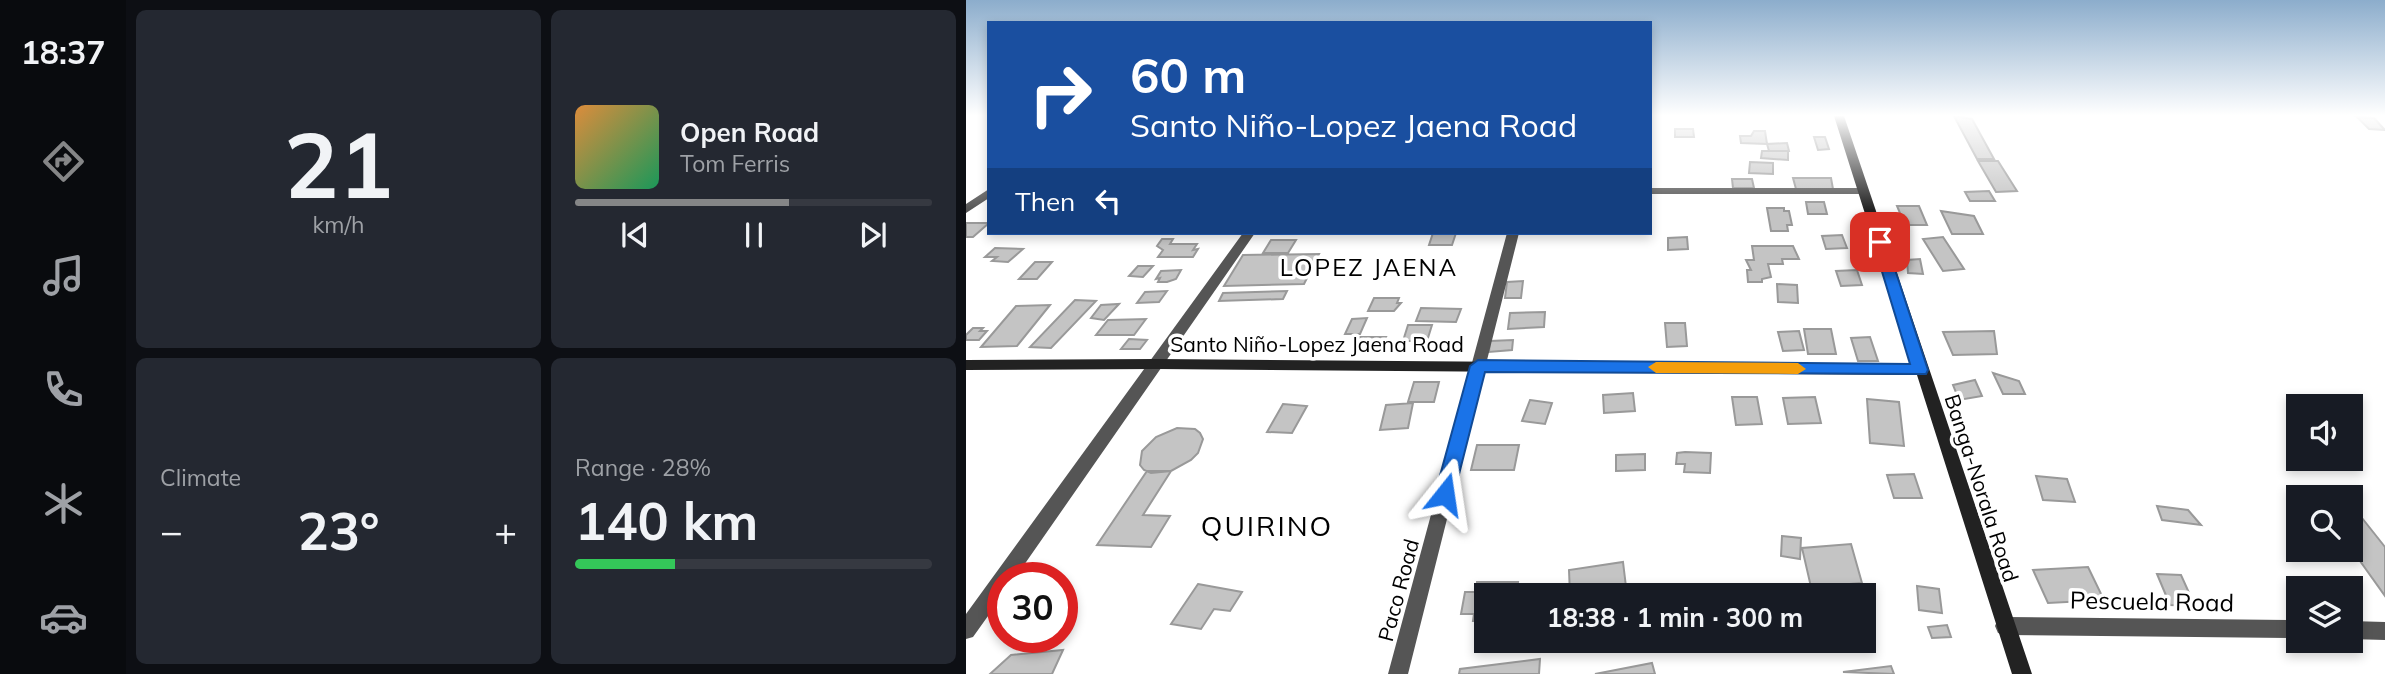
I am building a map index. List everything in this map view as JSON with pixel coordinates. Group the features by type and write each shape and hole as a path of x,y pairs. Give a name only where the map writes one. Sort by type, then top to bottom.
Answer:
{"street":[{"name":"Banga-Norala Road","path":"1849,147 2022,674"},
{"path":"1652,191 1863,191"},
{"path":"966,210 987,194"},
{"path":"1015,562 1248,235"},
{"name":"Paco Road","path":"1398,674 1512,235"},
{"name":"Santo Niño-Lopez Jaena Road","path":"966,365 1920,370"},
{"path":"966,630 987,600"},
{"name":"Pescuela Road","path":"2006,626 2286,629"},
{"path":"2363,630 2385,631"}],"building":[{"path":"1768,147 1788,147 1789,151 1769,151"},
{"path":"1971,147 1988,147 1994,159 1977,159"},
{"path":"1762,151 1788,151 1788,160 1761,158"},
{"path":"1978,161 1998,161 2017,191 1996,192"},
{"path":"1750,162 1773,163 1773,174 1749,173"},
{"path":"1793,178 1831,178 1833,189 1796,189"},
{"path":"1732,179 1752,179 1754,188 1733,188"},
{"path":"1989,191 1995,201 1970,201 1965,192"},
{"path":"1806,202 1824,202 1827,214 1808,214"},
{"path":"1897,206 1919,206 1927,225 1905,225"},
{"path":"1767,208 1784,208 1784,211 1789,211 1792,225 1787,225 1788,231 1771,231"},
{"path":"1941,211 1974,216 1983,234 1952,234"},
{"path":"966,223 987,223 973,237 966,237"},
{"path":"1432,235 1455,235 1452,245 1429,245"},
{"path":"1842,235 1847,248 1826,249 1822,236"},
{"path":"1687,237 1688,249 1668,250 1668,238"},
{"path":"1943,237 1964,269 1943,271 1923,239"},
{"path":"1162,239 1173,239 1170,244 1197,244 1193,250 1198,249 1193,257 1158,257 1163,250 1157,246"},
{"path":"1271,240 1296,240 1288,253 1263,253"},
{"path":"1752,246 1793,246 1799,259 1782,259 1783,264 1768,264 1771,277 1762,279 1762,282 1748,282 1747,270 1751,270 1746,260 1754,260"},
{"path":"995,248 1023,249 1008,262 992,261 997,257 985,257"},
{"path":"1319,254 1304,284 1224,286 1243,255"},
{"path":"1920,259 1923,274 1908,273 1907,260"},
{"path":"1035,262 1052,262 1037,279 1019,279"},
{"path":"1138,266 1153,266 1143,277 1129,276"},
{"path":"1181,270 1176,279 1158,282 1160,278 1156,279 1161,271"},
{"path":"1857,270 1862,285 1841,286 1836,271"},
{"path":"1523,281 1521,298 1505,298 1507,282"},
{"path":"1777,284 1797,285 1798,303 1778,302"},
{"path":"1167,291 1159,302 1137,303 1145,292"},
{"path":"1287,291 1283,299 1219,301 1223,293"},
{"path":"1374,298 1399,298 1397,303 1401,303 1394,311 1368,311"},
{"path":"1075,300 1096,301 1051,348 1030,347"},
{"path":"1119,304 1104,320 1091,318 1101,305"},
{"path":"1050,305 1017,346 981,347 1016,306"},
{"path":"1421,308 1461,309 1456,322 1416,321"},
{"path":"1545,312 1544,327 1508,329 1510,313"},
{"path":"1367,318 1360,334 1345,334 1352,319"},
{"path":"1146,319 1134,335 1096,335 1108,320"},
{"path":"1665,323 1685,323 1687,346 1667,347"},
{"path":"1408,325 1432,325 1427,341 1403,341"},
{"path":"973,328 987,331 979,340 966,340 966,335"},
{"path":"1804,329 1831,329 1836,354 1808,354"},
{"path":"1799,331 1804,350 1783,351 1778,332"},
{"path":"1994,331 1997,354 1953,355 1943,332"},
{"path":"1360,337 1386,337 1381,349 1356,349"},
{"path":"1870,337 1878,361 1858,361 1851,338"},
{"path":"1129,339 1147,340 1140,349 1121,349"},
{"path":"1513,340 1512,350 1489,352 1490,341"},
{"path":"1993,373 2019,381 2025,394 2003,394"},
{"path":"1975,380 1982,396 1959,400 1953,385"},
{"path":"1414,382 1439,382 1434,402 1408,402"},
{"path":"1633,393 1635,411 1604,413 1603,395"},
{"path":"1732,397 1757,397 1762,424 1736,425"},
{"path":"1815,397 1821,423 1788,424 1783,398"},
{"path":"1867,399 1899,402 1904,446 1870,443"},
{"path":"1530,400 1552,403 1545,424 1522,421"},
{"path":"1413,403 1408,428 1380,430 1386,405"},
{"path":"1283,404 1307,406 1292,433 1267,432"},
{"path":"1177,428 1195,429 1200,433 1203,439 1198,453 1171,471 1151,473 1144,470 1140,465 1142,451 1156,437"},
{"path":"1477,445 1519,445 1514,470 1471,470"},
{"path":"1677,453 1711,453 1710,473 1684,472 1685,464 1676,464"},
{"path":"1645,454 1645,470 1616,471 1616,455"},
{"path":"1147,471 1171,471 1143,515 1170,516 1151,547 1097,545"},
{"path":"1914,474 1922,498 1894,498 1887,475"},
{"path":"2036,476 2067,479 2075,502 2043,500"},
{"path":"2157,506 2188,510 2201,525 2162,520"},
{"path":"2363,519 2385,547 2385,596 2361,562 2363,562"},
{"path":"1782,536 1801,538 1800,559 1781,556"},
{"path":"1851,544 1862,583 1810,583 1802,548"},
{"path":"1623,562 1626,583 1570,583 1569,570"},
{"path":"2088,567 2104,600 2048,603 2033,570"},
{"path":"2157,574 2181,575 2195,606 2170,605"},
{"path":"1477,582 1518,582 1518,583"},
{"path":"1198,584 1242,592 1230,611 1214,609 1201,629 1171,624"},
{"path":"1917,586 1939,589 1942,613 1919,610"},
{"path":"1465,592 1474,592 1474,614 1461,614"},
{"path":"1947,625 1951,637 1932,638 1928,627"},
{"path":"1062,653 1052,674 990,674 1011,655"},
{"path":"1540,659 1539,674 1459,674 1460,669"},
{"path":"1652,663 1655,674 1595,674"},
{"path":"1891,666 1894,674 1843,672"}],"slow traffic":[{"path":"1656,367 1798,369"}],"district":[{"name":"LOPEZ JAENA","path":"1369,267"},
{"name":"QUIRINO","path":"1267,525"}],"route":[{"path":"1445,494 1478,366 1920,370 1880,242"}]}
